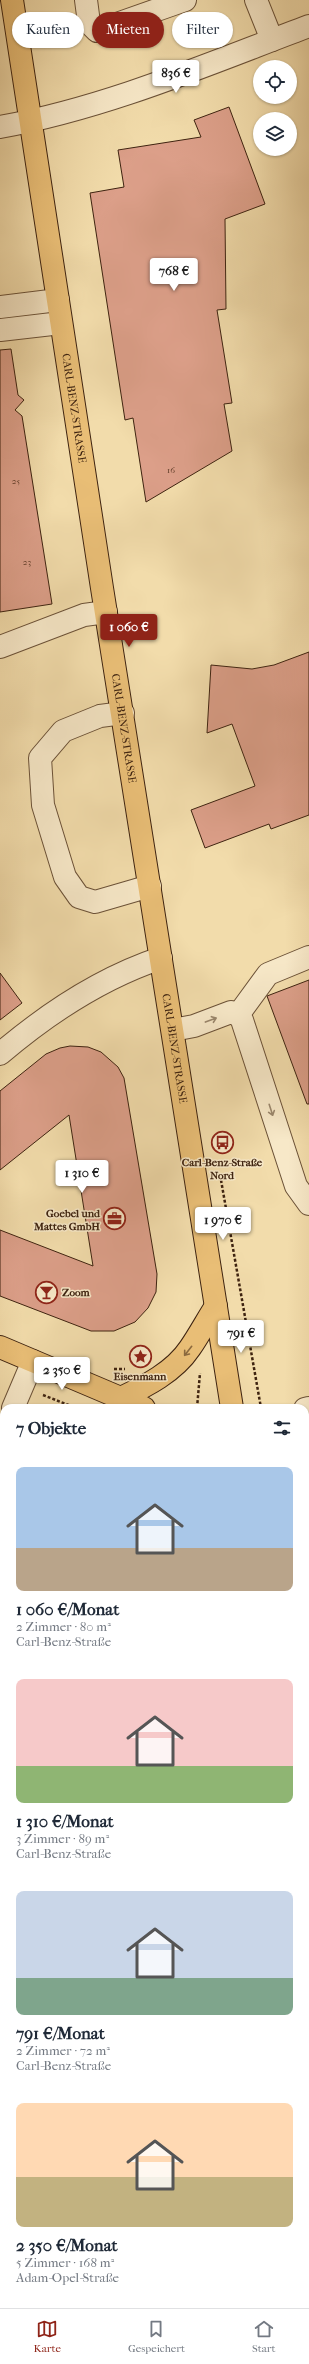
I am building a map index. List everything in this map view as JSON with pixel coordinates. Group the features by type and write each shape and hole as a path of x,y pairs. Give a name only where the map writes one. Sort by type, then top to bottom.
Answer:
{"main road":[{"name":"CARL-BENZ-STRASSE","path":"12,0 106,612 231,1404"},
{"path":"121,1398 159,1378 179,1362 190,1349 216,1306"},
{"path":"0,1347 135,1404"}],"street":[{"path":"86,0 89,23 97,31 185,0"},
{"path":"256,0 272,40"},
{"path":"0,128 30,121 138,90 309,26"},
{"path":"0,307 58,300"},
{"path":"0,330 61,323"},
{"path":"0,647 84,615 106,612"},
{"path":"123,713 100,716 63,731 40,758 43,805 65,877 79,897 96,902 150,886"},
{"path":"238,1015 268,974 309,957"},
{"path":"0,1054 24,1033 71,1000 116,975 161,958"},
{"path":"173,1030 194,1026 231,1012 238,1015 242,1020 296,1186 309,1204"},
{"path":"15,1404 33,1361"}],"building":[{"path":"229,107 265,204 225,219 226,309 217,310 232,403 224,404 232,451 146,502 133,418 125,420 90,193 124,187 118,150 201,137 194,120"},
{"path":"11,349 18,395 24,400 15,410 22,416 52,604 0,612 0,350"},
{"path":"309,652 309,815 271,829 269,824 205,848 191,810 255,786 232,724 207,733 211,665 252,669 274,665"},
{"path":"0,973 22,1003 0,1020"},
{"path":"309,980 309,1104 307,1104 267,996"},
{"path":"70,1046 88,1047 101,1052 118,1067 124,1078 157,1274 156,1292 148,1308 135,1322 114,1331 91,1331 0,1296 0,1230 93,1266 69,1115 0,1170 0,1091 46,1054 60,1048"}],"place":[{"name":"Carl-Benz-Straße Nord","path":"222,1142"},
{"name":"Goebel und Mattes GmbH","path":"115,1219"},
{"name":"Zoom","path":"47,1292"},
{"name":"Eisenmann","path":"140,1356"}]}
